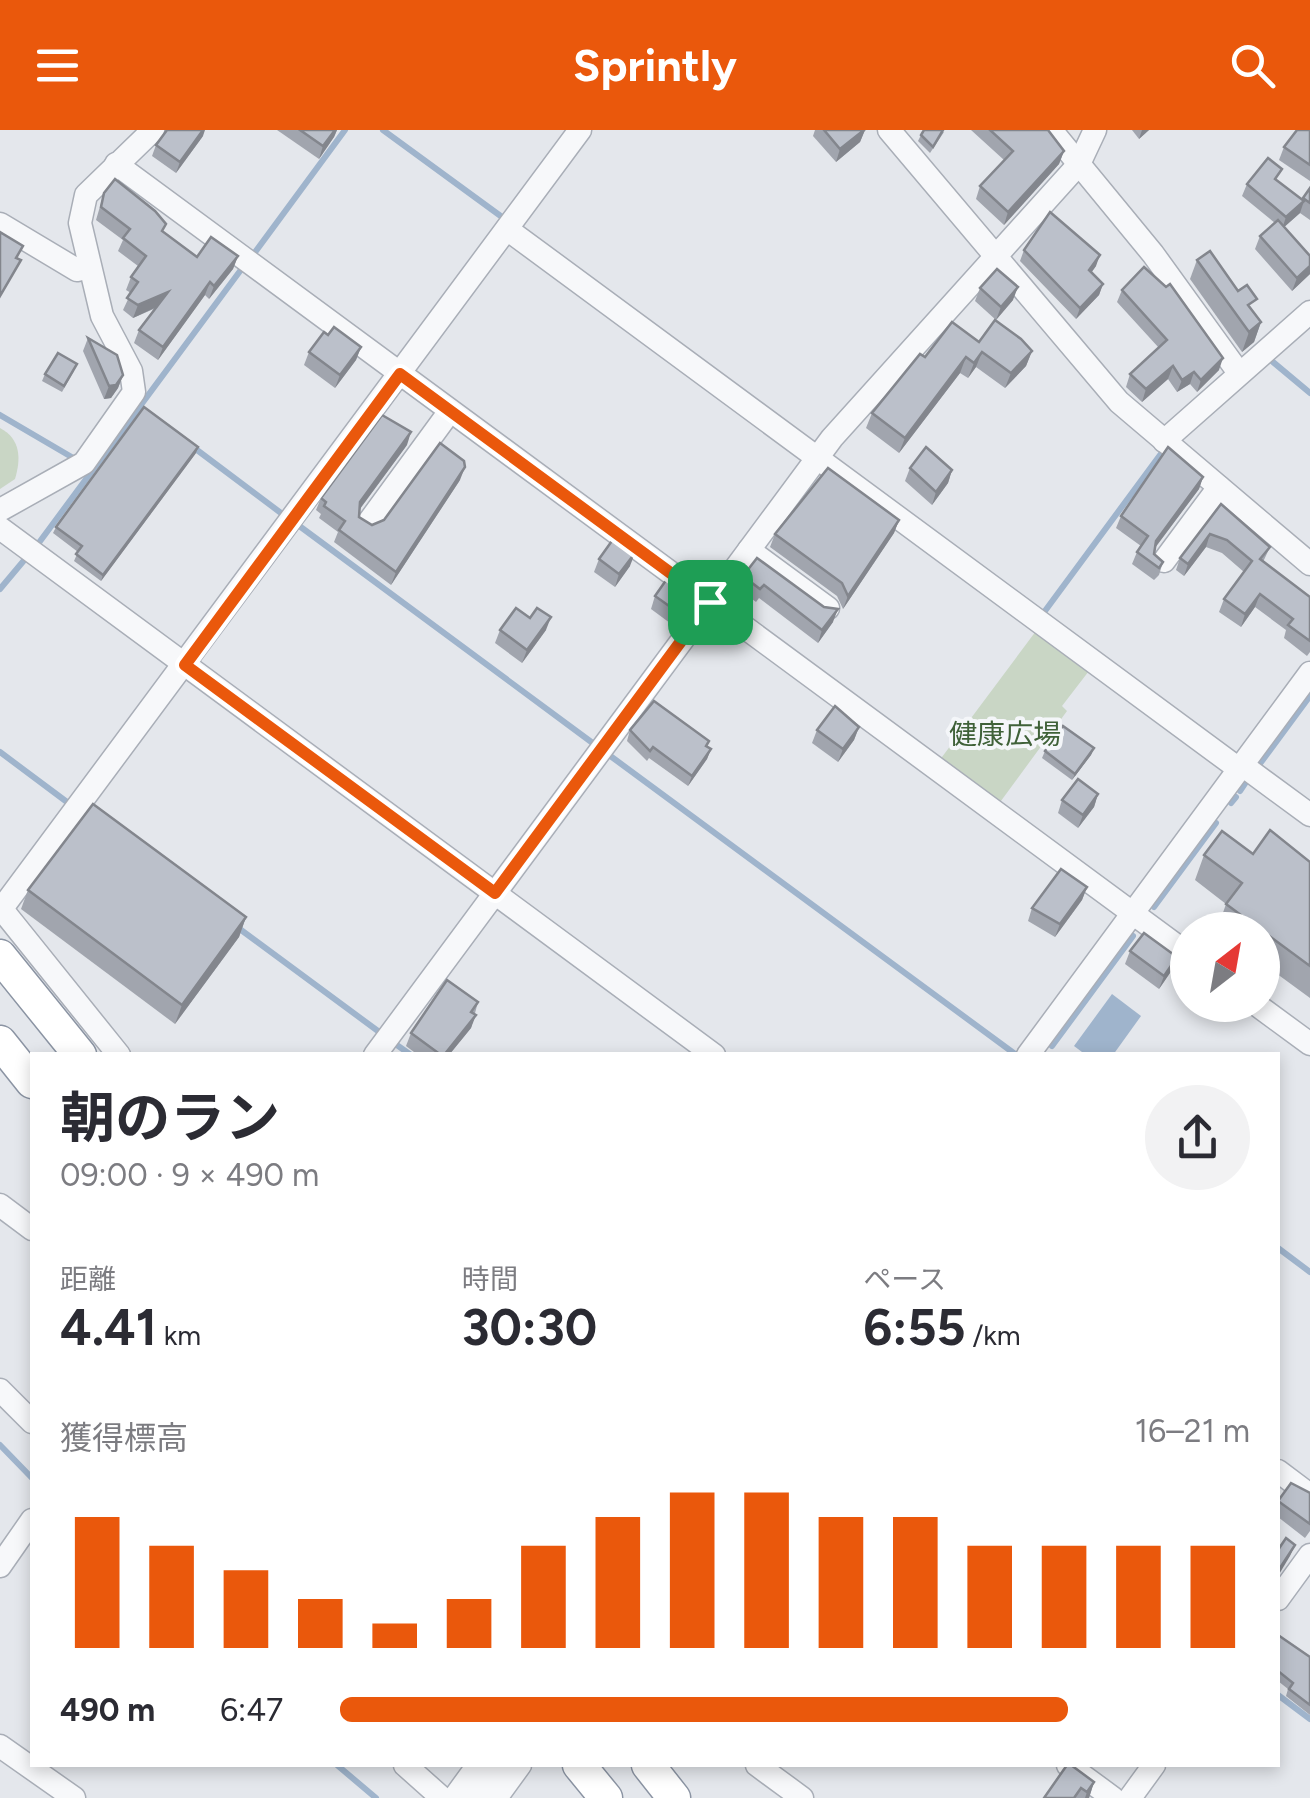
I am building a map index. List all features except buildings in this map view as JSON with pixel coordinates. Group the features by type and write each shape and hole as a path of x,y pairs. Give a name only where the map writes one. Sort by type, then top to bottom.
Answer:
{"highway":[{"path":"0,956 78,1052"},
{"path":"0,1042 30,1080"},
{"path":"581,1767 606,1798"},
{"path":"650,1767 674,1798"}],"street":[{"path":"0,510 84,463 134,392 131,371 102,316 89,267 81,208 86,195 152,130"},
{"path":"117,1052 1,909 580,130"},
{"path":"889,130 1106,387 1310,564"},
{"path":"1051,130 1153,254 1239,373"},
{"path":"378,1052 817,458 1079,164 1095,130"},
{"path":"116,164 1170,941"},
{"path":"0,224 77,270 89,267"},
{"path":"507,230 1310,816"},
{"path":"1164,441 1310,312"},
{"path":"368,522 450,410"},
{"path":"1164,561 1219,487"},
{"path":"0,528 710,1052"},
{"path":"749,550 828,608"},
{"path":"1030,1052 1310,672"},
{"path":"1280,1022 1310,1044"},
{"path":"0,1205 30,1228"},
{"path":"0,1390 30,1420"},
{"path":"1280,1472 1310,1495"},
{"path":"0,1566 30,1523"},
{"path":"1280,1595 1310,1554"},
{"path":"0,1746 74,1798"},
{"path":"408,1767 442,1798"},
{"path":"454,1798 477,1767"},
{"path":"475,1798 498,1767"},
{"path":"496,1798 519,1767"},
{"path":"760,1767 802,1798"},
{"path":"1071,1767 1113,1798"},
{"path":"1130,1798 1153,1767"}],"green space":[{"path":"0,428 16,444 18,464 15,479 0,489"},
{"name":"健康広場","path":"1039,627 1092,667 1062,706 1067,711 998,805 939,761"}],"water":[{"path":"1112,994 1141,1016 1115,1052 1082,1052 1074,1046"}],"waterway":[{"path":"253,255 345,130"},
{"path":"383,130 502,217"},
{"path":"38,544 243,267"},
{"path":"1267,357 1310,393"},
{"path":"0,415 75,459"},
{"path":"193,447 285,516"},
{"path":"1042,615 1163,451"},
{"path":"298,525 594,744"},
{"path":"0,589 26,558"},
{"path":"1259,765 1310,696"},
{"path":"0,752 71,805"},
{"path":"609,755 1012,1052"},
{"path":"1240,791 1246,782"},
{"path":"1231,803 1236,797"},
{"path":"1154,907 1216,823"},
{"path":"237,927 382,1034"},
{"path":"1052,1046 1133,936"},
{"path":"394,1043 407,1052"},
{"path":"1280,1250 1310,1272"},
{"path":"0,1445 30,1476"},
{"path":"1280,1696 1310,1719"},
{"path":"339,1767 376,1798"}],"route":[{"path":"400,374 710,602 495,893 185,665 400,374"}]}
